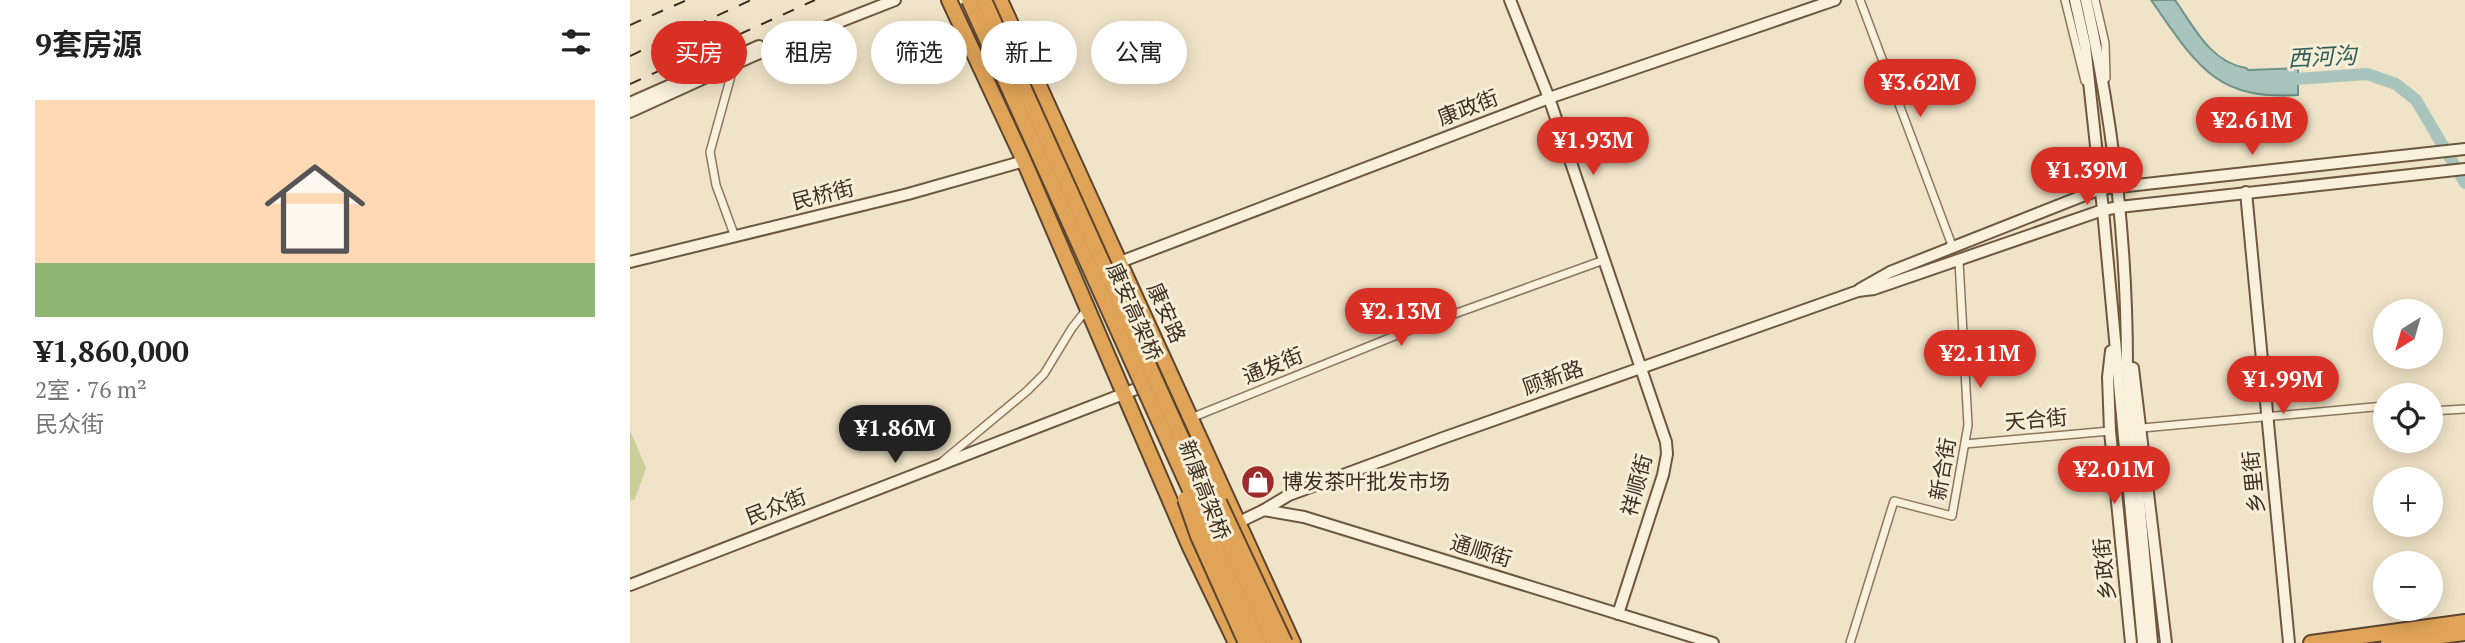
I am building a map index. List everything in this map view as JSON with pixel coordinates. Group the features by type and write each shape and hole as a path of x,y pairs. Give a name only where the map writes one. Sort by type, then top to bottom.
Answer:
{"highway":[{"path":"949,0 1024,161 1189,545 1236,643"},
{"name":"康安高架桥","path":"969,0 1274,643"},
{"name":"康安高架桥","path":"984,0 1259,643"},
{"name":"康安路","path":"1001,1 1293,643"},
{"path":"1134,348 1170,399 1199,464 1232,525 1285,643"},
{"name":"新康高架桥","path":"1134,348 1149,412 1177,474 1198,536 1246,643"},
{"path":"2312,643 2465,622"},
{"path":"2388,643 2465,633"}],"main road":[{"path":"630,103 734,56 875,0"},
{"path":"747,60 895,0"},
{"name":"祥顺街","path":"1510,0 1549,98 1666,442 1667,454 1662,475 1618,614"},
{"name":"康政街","path":"1119,262 1549,98 1835,0"},
{"path":"2075,0 2106,97 2119,207 2127,325 2142,428 2166,643"},
{"path":"2086,0 2090,45"},
{"name":"乡政街","path":"2090,45 2091,100 2114,324 2122,366"},
{"path":"630,112 692,84"},
{"name":"顾新路","path":"1264,510 1289,495 1858,291 1890,272 2100,189 2465,149"},
{"name":"民桥街","path":"630,261 908,194 1024,161"},
{"name":"顾新路","path":"1858,291 1874,289 1959,261 2103,210 2465,169"},
{"name":"乡里街","path":"2246,192 2289,643"},
{"name":"乡政街","path":"2114,324 2108,377 2110,431 2131,643"},
{"path":"2127,325 2122,366 2143,643"},
{"path":"2122,366 2152,643"},
{"name":"民众街","path":"630,585 1171,376"},
{"path":"1189,545 1264,510"},
{"name":"通顺街","path":"1264,510 1304,517 1713,643"}],"street":[{"path":"1860,0 1954,248"},
{"name":"乡政街","path":"2065,0 2091,100"},
{"path":"2095,0 2105,43 2106,97"},
{"path":"729,84 710,152 716,185 735,237"},
{"name":"通发街","path":"1190,418 1406,331 1604,260"},
{"name":"新合街","path":"1850,643 1894,501 1952,516 1968,425 1959,261"},
{"path":"939,464 1044,374 1072,328 1088,309"},
{"path":"2142,428 2373,407"},
{"path":"2443,410 2465,409"},
{"name":"天合街","path":"1965,444 2110,431"}],"green space":[{"path":"630,430 646,468 635,499 630,501"}],"water":[{"path":"2151,0 2175,0 2196,32 2222,59 2248,70 2298,68 2298,95 2269,95 2226,84 2195,59"}],"waterway":[{"name":"西河沟","path":"2282,80 2367,74 2396,84 2416,100 2465,183"}],"railway":[{"path":"630,25 687,0"},
{"path":"630,56 751,0"},
{"path":"630,84 815,0"}],"place":[{"name":"博发茶叶批发市场","path":"1258,482"}]}
